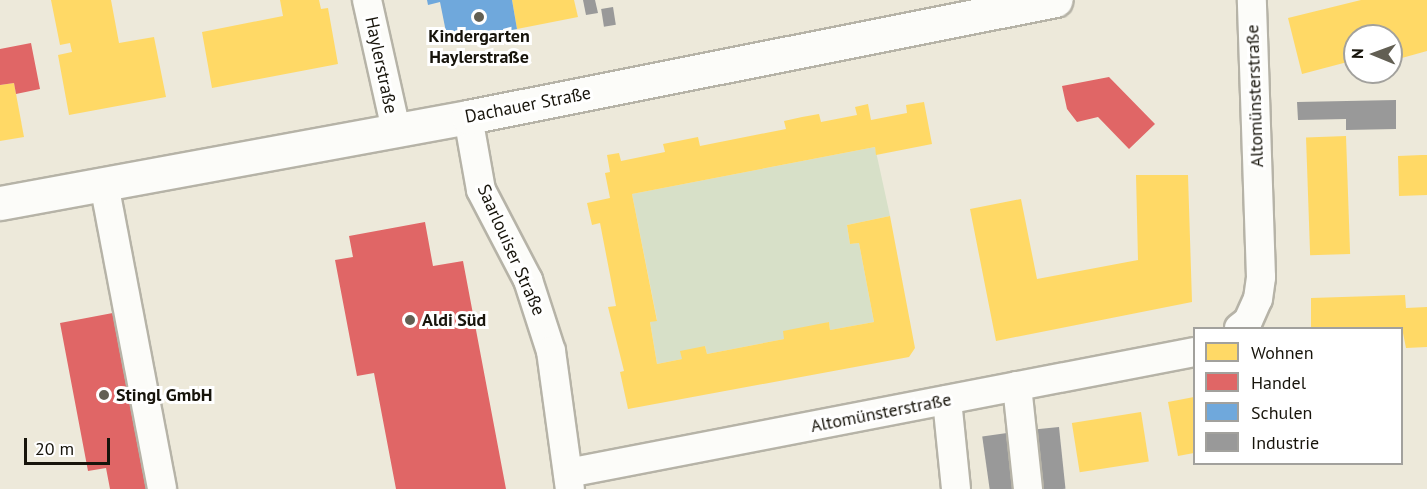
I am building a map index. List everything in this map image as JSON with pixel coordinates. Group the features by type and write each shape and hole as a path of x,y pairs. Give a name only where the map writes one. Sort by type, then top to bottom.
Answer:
{"main road":[{"name":"Dachauer Straße","path":"0,204 468,117 1055,0"}],"street":[{"name":"Haylerstraße","path":"367,0 396,130"},
{"name":"Altomünsterstraße","path":"1240,327 1248,321 1258,299 1261,277 1252,0"},
{"name":"Saarlouiser Straße","path":"468,117 481,190 528,280 551,351 569,481"},
{"path":"104,184 162,489"},
{"name":"Altomünsterstraße","path":"569,481 947,400 1193,352"},
{"path":"1017,387 1028,489"},
{"path":"947,400 956,489"}],"green space":[{"path":"875,147 890,216 847,225 850,244 859,243 874,322 830,330 829,322 784,339 707,354 705,346 682,359 657,364 650,322 657,320 632,194"}],"building: Wohnen":[{"path":"51,0 111,0 119,43 154,37 166,97 69,115 58,55 72,52 70,43 60,45"},
{"path":"280,0 319,0 321,9 328,8 338,64 212,88 202,32 283,16"},
{"path":"512,0 574,0 578,17 517,29"},
{"path":"1361,0 1427,0 1427,51 1403,58 1403,24 1343,24 1343,63 1302,74 1288,18"},
{"path":"14,83 24,137 0,141 0,85"},
{"path":"924,102 932,144 876,155 875,147 632,194 657,321 650,322 657,364 682,359 680,351 705,346 707,354 784,339 783,331 829,322 830,330 874,322 859,243 850,244 847,225 890,216 915,348 909,357 628,409 620,372 624,371 608,307 616,306 600,223 592,225 587,203 610,198 605,173 610,172 607,155 619,153 621,161 665,152 663,144 698,137 700,146 786,129 784,121 802,117 819,114 821,122 857,115 855,107 868,104 871,120 907,113 906,105"},
{"path":"1346,136 1350,254 1310,255 1306,137"},
{"path":"1427,155 1427,195 1399,196 1398,156"},
{"path":"1136,175 1188,175 1192,302 996,341 970,209 1021,199 1037,279 1138,260"},
{"path":"1405,295 1406,308 1427,307 1427,347 1406,348 1403,327 1311,327 1311,298"},
{"path":"1193,397 1193,453 1178,456 1168,402"},
{"path":"1141,412 1149,461 1080,472 1072,423"}],"building: Handel":[{"path":"31,43 40,89 16,94 14,83 0,85 0,49"},
{"path":"1109,77 1155,124 1129,149 1098,117 1077,122 1067,109 1062,86"},
{"name":"Aldi Süd","path":"425,222 433,266 463,261 506,489 396,489 374,373 357,376 335,260 353,257 349,236"},
{"name":"Stingl GmbH","path":"118,312 151,489 110,489 106,468 88,471 60,323"}],"building: Schulen":[{"name":"Kindergarten Haylerstraße","path":"427,0 512,0 517,29 448,42 440,2 428,5"}],"building: Industrie":[{"path":"583,0 595,0 598,13 586,15"},
{"path":"613,7 616,25 604,27 601,9"},
{"path":"1396,100 1396,129 1346,130 1346,119 1298,120 1297,102"},
{"path":"1059,427 1065,489 1040,489 1034,430"},
{"path":"1007,433 1015,489 990,489 982,436"}],"place":[{"name":"Kindergarten Haylerstraße","path":"479,17"},
{"name":"Aldi Süd","path":"410,320"},
{"name":"Stingl GmbH","path":"104,395"}]}
